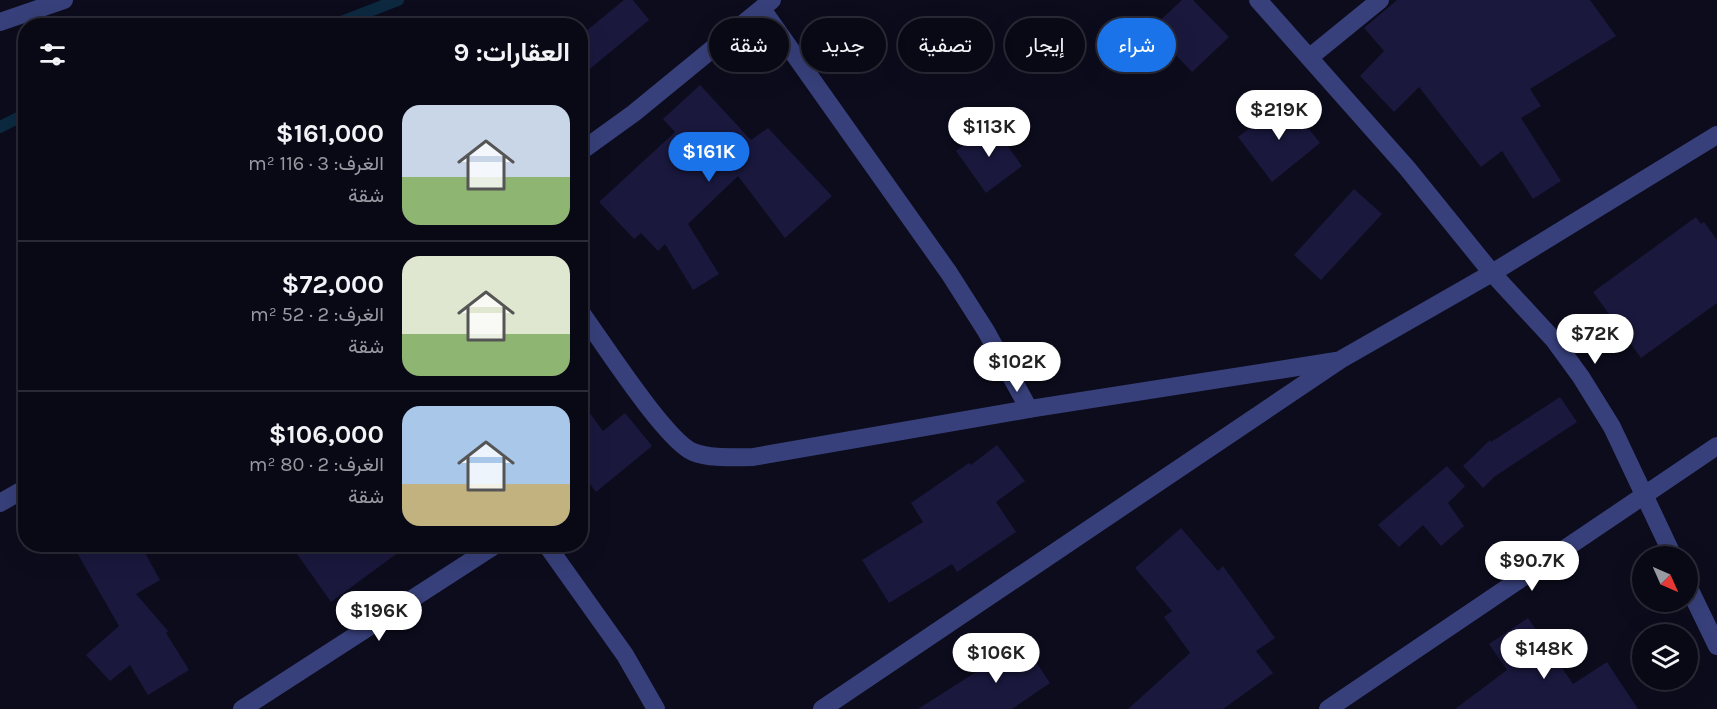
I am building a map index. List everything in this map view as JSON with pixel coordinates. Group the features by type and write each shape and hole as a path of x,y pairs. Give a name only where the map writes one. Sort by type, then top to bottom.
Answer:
{"street":[{"path":"0,22 64,0"},
{"path":"1258,0 1407,168 1492,273 1554,340 1581,377 1612,427 1668,546"},
{"path":"1310,57 1380,0"},
{"path":"588,146 634,113 767,5 949,273 986,331 1029,409"},
{"path":"822,709 1340,360 1492,273 1717,135"},
{"path":"588,322 671,435 693,452 706,455 753,457 1029,409 1340,360"},
{"path":"1328,709 1717,446"},
{"path":"0,503 18,493"},
{"path":"242,709 485,552"},
{"path":"552,552 625,655 656,709"},
{"path":"1698,607 1717,646"}],"building":[{"path":"624,0 633,0 649,20 588,70 588,29"},
{"path":"1182,0 1193,0 1229,37 1192,72 1176,55 1176,18 1163,18"},
{"path":"1397,0 1590,0 1616,36 1530,89 1541,106 1521,118 1561,181 1533,199 1502,151 1481,167 1419,87 1394,112 1360,76 1384,51 1364,28"},
{"path":"700,85 751,140 768,128 832,196 785,238 738,176 688,224 719,274 693,290 665,244 658,251 641,233 634,239 599,202 675,132 663,119"},
{"path":"1286,100 1320,143 1272,182 1238,137"},
{"path":"992,124 1022,166 986,193 956,151"},
{"path":"1354,189 1382,214 1321,280 1294,255"},
{"path":"1696,217 1701,224 1704,222 1717,240 1717,303 1641,358 1593,292"},
{"path":"1560,397 1577,422 1494,477 1483,488 1463,466 1490,440 1491,442"},
{"path":"588,411 603,431 625,413 652,446 596,492 588,482"},
{"path":"997,445 1025,481 996,502 1016,532 957,572 952,564 889,603 862,560 923,522 911,503 969,463 971,465"},
{"path":"1447,466 1465,486 1448,503 1464,526 1441,546 1423,525 1399,547 1378,525"},
{"path":"1181,528 1218,571 1223,566 1275,638 1256,651 1273,673 1223,709 1128,709 1190,653 1164,617 1172,611 1135,568"},
{"path":"77,552 144,552 160,580 136,594 168,631 166,633 189,670 148,695 130,665 110,681 86,655 119,626"},
{"path":"296,552 399,552 331,602"},
{"path":"1528,618 1573,684 1607,662 1638,709 1455,709 1507,670 1489,644"},
{"path":"1023,642 1050,683 1012,709 918,709"}],"waterway":[{"path":"352,18 398,0"},
{"path":"0,127 18,118"}]}
